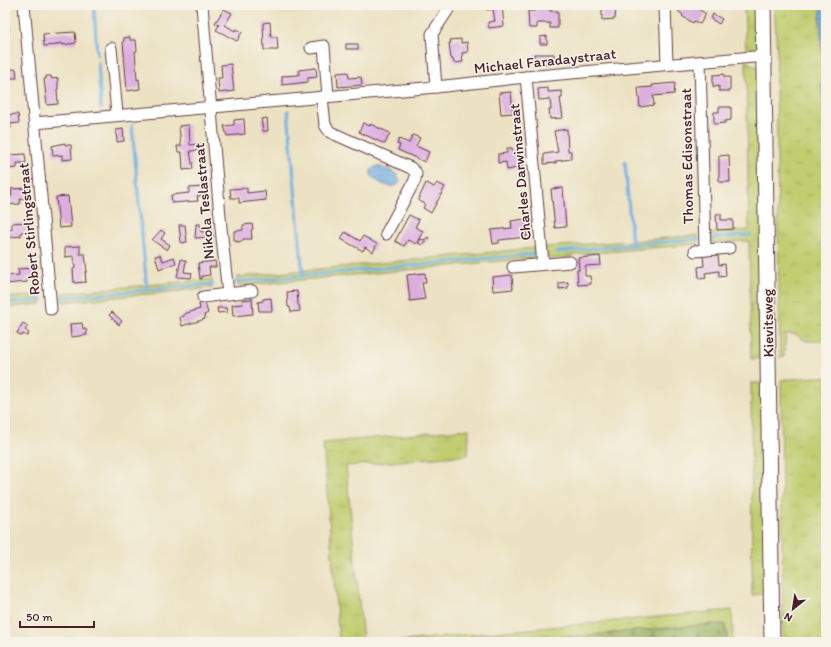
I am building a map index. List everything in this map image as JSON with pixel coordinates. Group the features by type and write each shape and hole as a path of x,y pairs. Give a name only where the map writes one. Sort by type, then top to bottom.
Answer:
{"street":[{"name":"Robert Stirlingstraat","path":"24,5 51,309"},
{"path":"202,5 211,106"},
{"path":"436,87 432,34 451,5"},
{"path":"664,5 667,64"},
{"name":"Kievitsweg","path":"763,5 765,56 772,642"},
{"path":"312,48 324,46 325,124 330,132 412,168 416,173 415,180 386,234"},
{"path":"112,48 117,114"},
{"name":"Michael Faradaystraat","path":"35,123 117,114 436,87 526,77 765,56"},
{"name":"Thomas Edisonstraat","path":"700,62 700,251 729,248"},
{"name":"Charles Darwinstraat","path":"526,77 543,264"},
{"name":"Nikola Teslastraat","path":"211,106 228,294"},
{"path":"514,267 570,262"},
{"path":"202,296 252,291"}],"green space":[{"path":"744,5 757,5 759,48 746,54"},
{"path":"774,5 822,5 820,19 823,65 822,95 826,108 824,113 826,128 826,152 824,172 826,187 826,341 806,341 795,334 786,334 784,357 780,358 776,79 777,52"},
{"path":"746,61 759,68 765,358 751,359 749,241 711,242 710,233 749,230"},
{"path":"698,235 696,244 572,255 572,257 551,259 546,255 545,247 633,241"},
{"path":"535,248 534,258 238,286 237,277"},
{"path":"212,279 212,288 63,302 62,293"},
{"path":"40,295 41,304 5,308 5,298"},
{"path":"826,377 826,642 783,642 781,380"},
{"path":"751,383 766,383 768,593 752,595"},
{"path":"469,429 468,455 346,466 363,642 339,642 323,443"},
{"path":"732,610 733,642 727,642 727,630 713,624 511,642 389,642"},
{"path":"725,624 727,642 511,642"}],"water":[{"path":"822,5 826,5 826,128 824,113 825,103 822,95 823,65 820,19"},
{"path":"378,166 395,173 400,182 396,186 390,186 378,182 371,173 372,169"}],"building":[{"path":"487,5 502,5 504,26 489,28 488,22 495,21 493,9 487,10"},
{"path":"602,5 615,5 615,19 602,20"},
{"path":"682,5 692,5 706,14 700,24 694,21 693,23 682,16 683,15 678,11"},
{"path":"536,6 550,6 550,11 558,11 558,28 550,28 550,23 537,23 537,28 529,28 528,11 536,11"},
{"path":"224,9 232,13 225,25 235,31 236,29 242,32 237,41 216,30 219,25 215,23"},
{"path":"5,13 8,13 9,32 5,32"},
{"path":"713,14 722,19 719,24 711,19"},
{"path":"270,22 271,37 277,37 278,50 264,50 263,23"},
{"path":"75,32 76,43 62,45 62,43 44,46 43,34"},
{"path":"547,36 547,44 540,44 540,37"},
{"path":"130,37 130,40 136,40 137,51 135,51 137,80 139,79 140,89 127,91 123,41 124,38"},
{"path":"461,39 461,43 467,42 468,52 462,53 463,62 454,63 453,59 451,59 449,43 451,43 450,40"},
{"path":"346,44 358,44 358,49 346,49"},
{"path":"534,54 554,54 554,63 534,64"},
{"path":"231,64 234,91 219,93 218,78 222,78 221,65"},
{"path":"316,68 317,77 308,78 308,82 282,85 282,76 299,75 299,70"},
{"path":"16,69 17,78 10,78 9,88 5,89 5,70"},
{"path":"348,72 349,78 361,77 362,85 338,87 337,73"},
{"path":"724,74 724,77 730,77 730,91 719,91 719,86 713,87 713,75"},
{"path":"46,76 51,76 52,79 58,78 58,104 47,105 44,79 46,79"},
{"path":"675,83 674,94 653,96 654,105 640,107 638,88"},
{"path":"548,88 548,92 562,91 562,98 560,98 563,118 550,119 550,99 539,100 538,89"},
{"path":"511,92 513,113 501,114 499,93"},
{"path":"719,107 731,107 731,120 725,121 725,123 714,124 714,112 719,112"},
{"path":"18,114 19,123 10,124 11,128 5,129 5,115"},
{"path":"267,118 268,131 263,131 261,119"},
{"path":"244,119 245,134 227,136 224,126 234,125 234,120"},
{"path":"363,123 370,126 370,124 390,133 385,144 359,132"},
{"path":"189,125 190,145 200,144 200,150 190,151 193,169 183,170 182,152 178,152 177,146 181,146 179,126"},
{"path":"123,129 124,141 117,142 116,130"},
{"path":"567,129 568,151 571,151 571,159 556,161 556,163 544,164 544,154 558,152 554,131"},
{"path":"413,135 420,138 416,146 429,152 425,162 398,150 400,145 397,144 399,139 409,143"},
{"path":"65,143 65,145 71,145 72,159 62,160 62,155 53,156 52,146"},
{"path":"507,148 512,148 513,155 519,154 522,167 507,170 506,162 498,163 498,154 507,153"},
{"path":"25,154 26,163 17,163 17,168 5,169 5,161 9,160 8,155"},
{"path":"729,155 730,182 719,182 719,156"},
{"path":"426,183 434,187 437,183 445,187 431,213 423,208 425,204 418,200"},
{"path":"205,187 206,196 197,196 198,201 172,203 171,195 189,193 189,188"},
{"path":"28,188 29,198 20,199 20,204 5,205 5,197 12,196 11,189"},
{"path":"247,188 247,193 265,191 266,200 239,203 239,198 231,198 230,189"},
{"path":"563,188 566,227 555,228 551,189"},
{"path":"68,196 71,227 59,228 56,197"},
{"path":"716,214 721,214 721,220 733,220 733,229 717,230"},
{"path":"409,215 419,220 415,227 423,231 416,244 408,240 404,246 395,241"},
{"path":"525,219 527,237 499,240 499,243 493,244 491,230 512,228 511,221"},
{"path":"28,222 29,231 21,232 21,236 5,238 5,230 12,229 12,223"},
{"path":"196,224 200,224 201,232 212,231 213,237 195,238"},
{"path":"252,224 252,239 243,239 243,241 236,242 236,240 234,240 234,231 243,230 243,225"},
{"path":"179,225 185,225 187,242 181,243"},
{"path":"161,230 165,233 161,239 170,245 167,250 152,240"},
{"path":"345,232 360,241 363,236 377,244 373,252 365,247 363,251 341,239"},
{"path":"428,237 427,242 425,241 422,245 418,243 421,239 424,240"},
{"path":"80,246 80,254 85,254 87,272 85,272 86,282 74,283 74,256 65,257 65,247"},
{"path":"160,255 163,261 174,257 176,263 159,269 155,256"},
{"path":"718,255 719,265 725,264 726,276 719,277 719,271 705,273 706,278 699,279 698,267 704,266 703,256"},
{"path":"600,256 601,265 585,266 585,276 590,276 591,284 578,285 578,258"},
{"path":"181,259 186,261 184,272 192,273 191,278 177,277"},
{"path":"215,261 216,267 209,267 210,275 202,276 202,279 200,279 198,263"},
{"path":"35,268 36,277 27,278 27,282 5,284 5,276 19,275 18,269"},
{"path":"425,273 426,283 422,283 425,299 410,301 407,275"},
{"path":"512,275 513,289 493,291 492,277"},
{"path":"568,282 568,288 559,289 559,283"},
{"path":"297,291 300,311 291,312 290,307 288,307 287,292"},
{"path":"271,298 272,311 259,311 258,302 263,301 263,299"},
{"path":"252,299 253,314 233,316 232,305 243,304 242,300"},
{"path":"205,303 208,313 204,315 205,319 182,326 180,317 184,316 184,314 200,309 199,304"},
{"path":"217,308 226,308 227,312 218,313"},
{"path":"112,312 122,321 119,325 109,315"},
{"path":"23,323 28,326 25,330 29,333 27,336 23,334 22,336 17,333"},
{"path":"82,323 83,329 86,329 87,335 71,337 70,324"}],"waterway":[{"path":"94,5 97,55"},
{"path":"98,62 101,108"},
{"path":"288,111 303,276"},
{"path":"132,126 147,290"},
{"path":"625,162 632,245"},
{"path":"713,238 751,235"},
{"path":"556,252 698,239"},
{"path":"235,282 534,254"},
{"path":"59,298 213,284"},
{"path":"5,303 43,300"}]}
